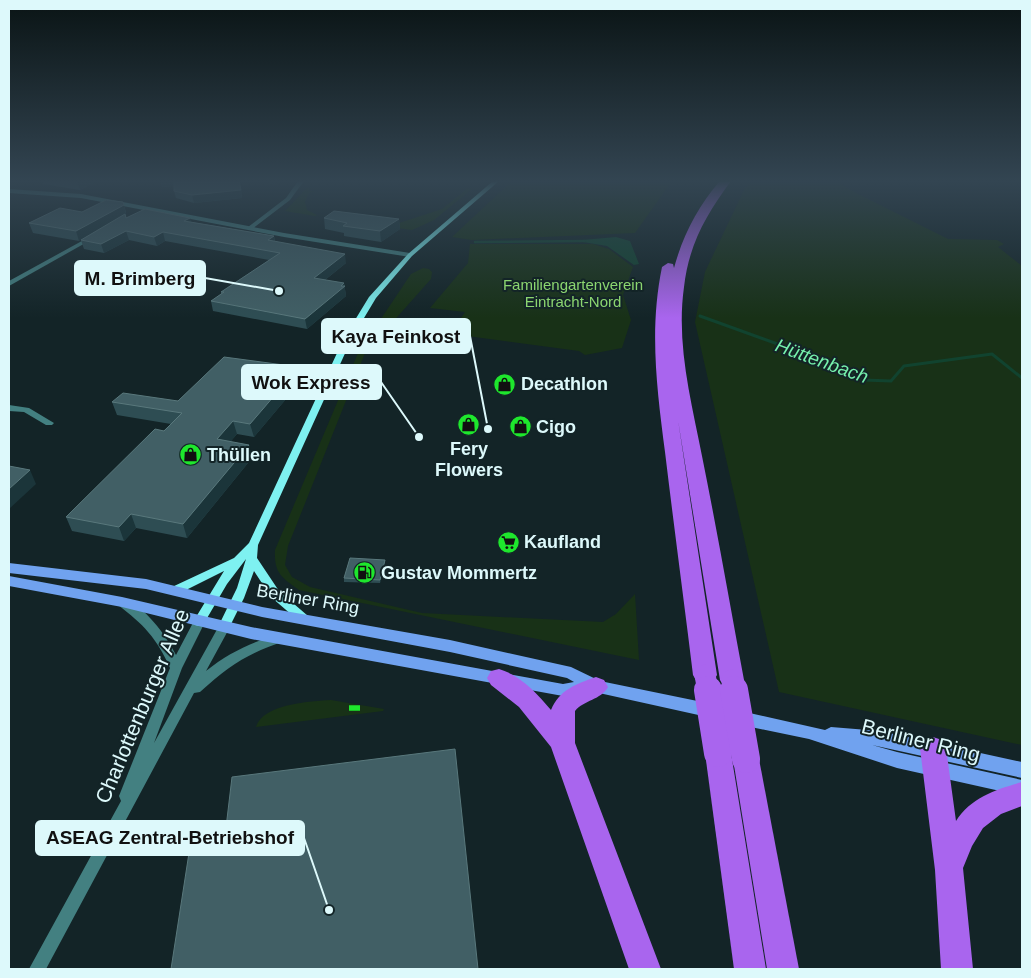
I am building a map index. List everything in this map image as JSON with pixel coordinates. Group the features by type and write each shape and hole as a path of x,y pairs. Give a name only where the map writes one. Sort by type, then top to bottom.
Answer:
{"highway":[{"path":"684,227 671,251 664,286 660,332 674,459 750,969"},
{"path":"696,227 684,253 676,287 675,333 682,394 783,969"},
{"path":"499,678 528,700 562,743"},
{"path":"596,686 566,702 559,716 562,743 645,969"},
{"path":"934,758 949,870 957,969"},
{"path":"949,870 965,829 979,812 999,801 1022,794"}],"main road":[{"path":"176,590 206,577 238,559 253,545 348,338 378,290 410,255 443,227"},
{"path":"224,627 235,606 253,560 253,545"},
{"name":"Charlottenburger Allee","path":"199,622 238,559"},
{"path":"253,560 275,594 304,619"},
{"name":"Berliner Ring","path":"9,568 176,590 235,606 538,664 571,673 596,686 809,732 897,760 934,758 1022,770"},
{"name":"Berliner Ring","path":"9,581 122,602 224,627 563,690 596,686"},
{"name":"Berliner Ring","path":"934,758 1022,788"}],"street":[{"path":"243,227 410,255"},
{"path":"9,284 96,235"},
{"path":"9,408 26,410 49,423"},
{"path":"122,602 157,631 176,668"},
{"name":"Charlottenburger Allee","path":"112,831 176,668 199,622"},
{"name":"Charlottenburger Allee","path":"38,969 112,831 191,692 224,627"},
{"path":"191,692 238,654 255,645 282,638"}],"green space":[{"path":"388,227 419,227 412,230"},
{"path":"463,227 640,227 635,233 472,240 452,237"},
{"path":"727,227 923,227 948,239 997,240 1004,244 998,247 1022,266 1022,745 779,692 695,322 705,272"},
{"name":"Familiengartenverein Eintracht-Nord","path":"470,244 593,244 609,249 633,267 623,295 631,320 622,348 585,355 579,351 452,334 450,338 421,348 391,353 417,323 455,327 465,312 430,308 468,263"},
{"path":"423,268 429,269 432,272 431,279 365,353 288,546 285,565 292,577 310,587 422,613 603,622 616,614 635,594 639,660 299,590 283,578 277,569 275,550 358,353 411,274"},
{"path":"331,700 384,709 383,711 256,727 260,719 277,709 312,701"}],"shaded area":[{"path":"616,237 630,241 639,264 634,265 607,246 583,242 582,240"}],"building":[{"path":"50,227 84,227 76,231"},
{"path":"104,227 218,227 274,236 268,240 345,254 314,278 344,283 341,286 345,286 305,319 211,301 224,292 221,292 280,253 163,232 154,237 126,231 101,244 81,240"},
{"path":"348,227 387,227 380,231"},
{"name":"Thüllen","path":"224,357 299,367 250,424 233,421 217,439 249,445 183,524 131,514 119,527 66,517 155,429 164,431 182,413 112,402 123,393 178,401"},
{"path":"9,466 30,470 9,489"},
{"name":"Gustav Mommertz","path":"350,558 385,560 380,580 344,578"},
{"path":"455,749 478,969 171,969 191,840 225,836 232,777"}],"waterway":[{"name":"Hüttenbach","path":"475,242 585,241"},
{"name":"Hüttenbach","path":"700,316 850,370 851,375 864,380 891,381 904,366 992,354 1022,378"}],"railway":[{"path":"349,708 363,708"}],"place":[{"name":"M. Brimberg","path":"279,291"},
{"name":"Decathlon","path":"505,384"},
{"name":"Fery Flowers","path":"469,424"},
{"name":"Cigo","path":"520,427"},
{"name":"Kaya Feinkost","path":"488,429"},
{"name":"Wok Express","path":"419,437"},
{"name":"Thüllen","path":"191,455"},
{"name":"Kaufland","path":"508,542"},
{"name":"Gustav Mommertz","path":"365,573"},
{"name":"ASEAG Zentral-Betriebshof","path":"329,910"}]}
